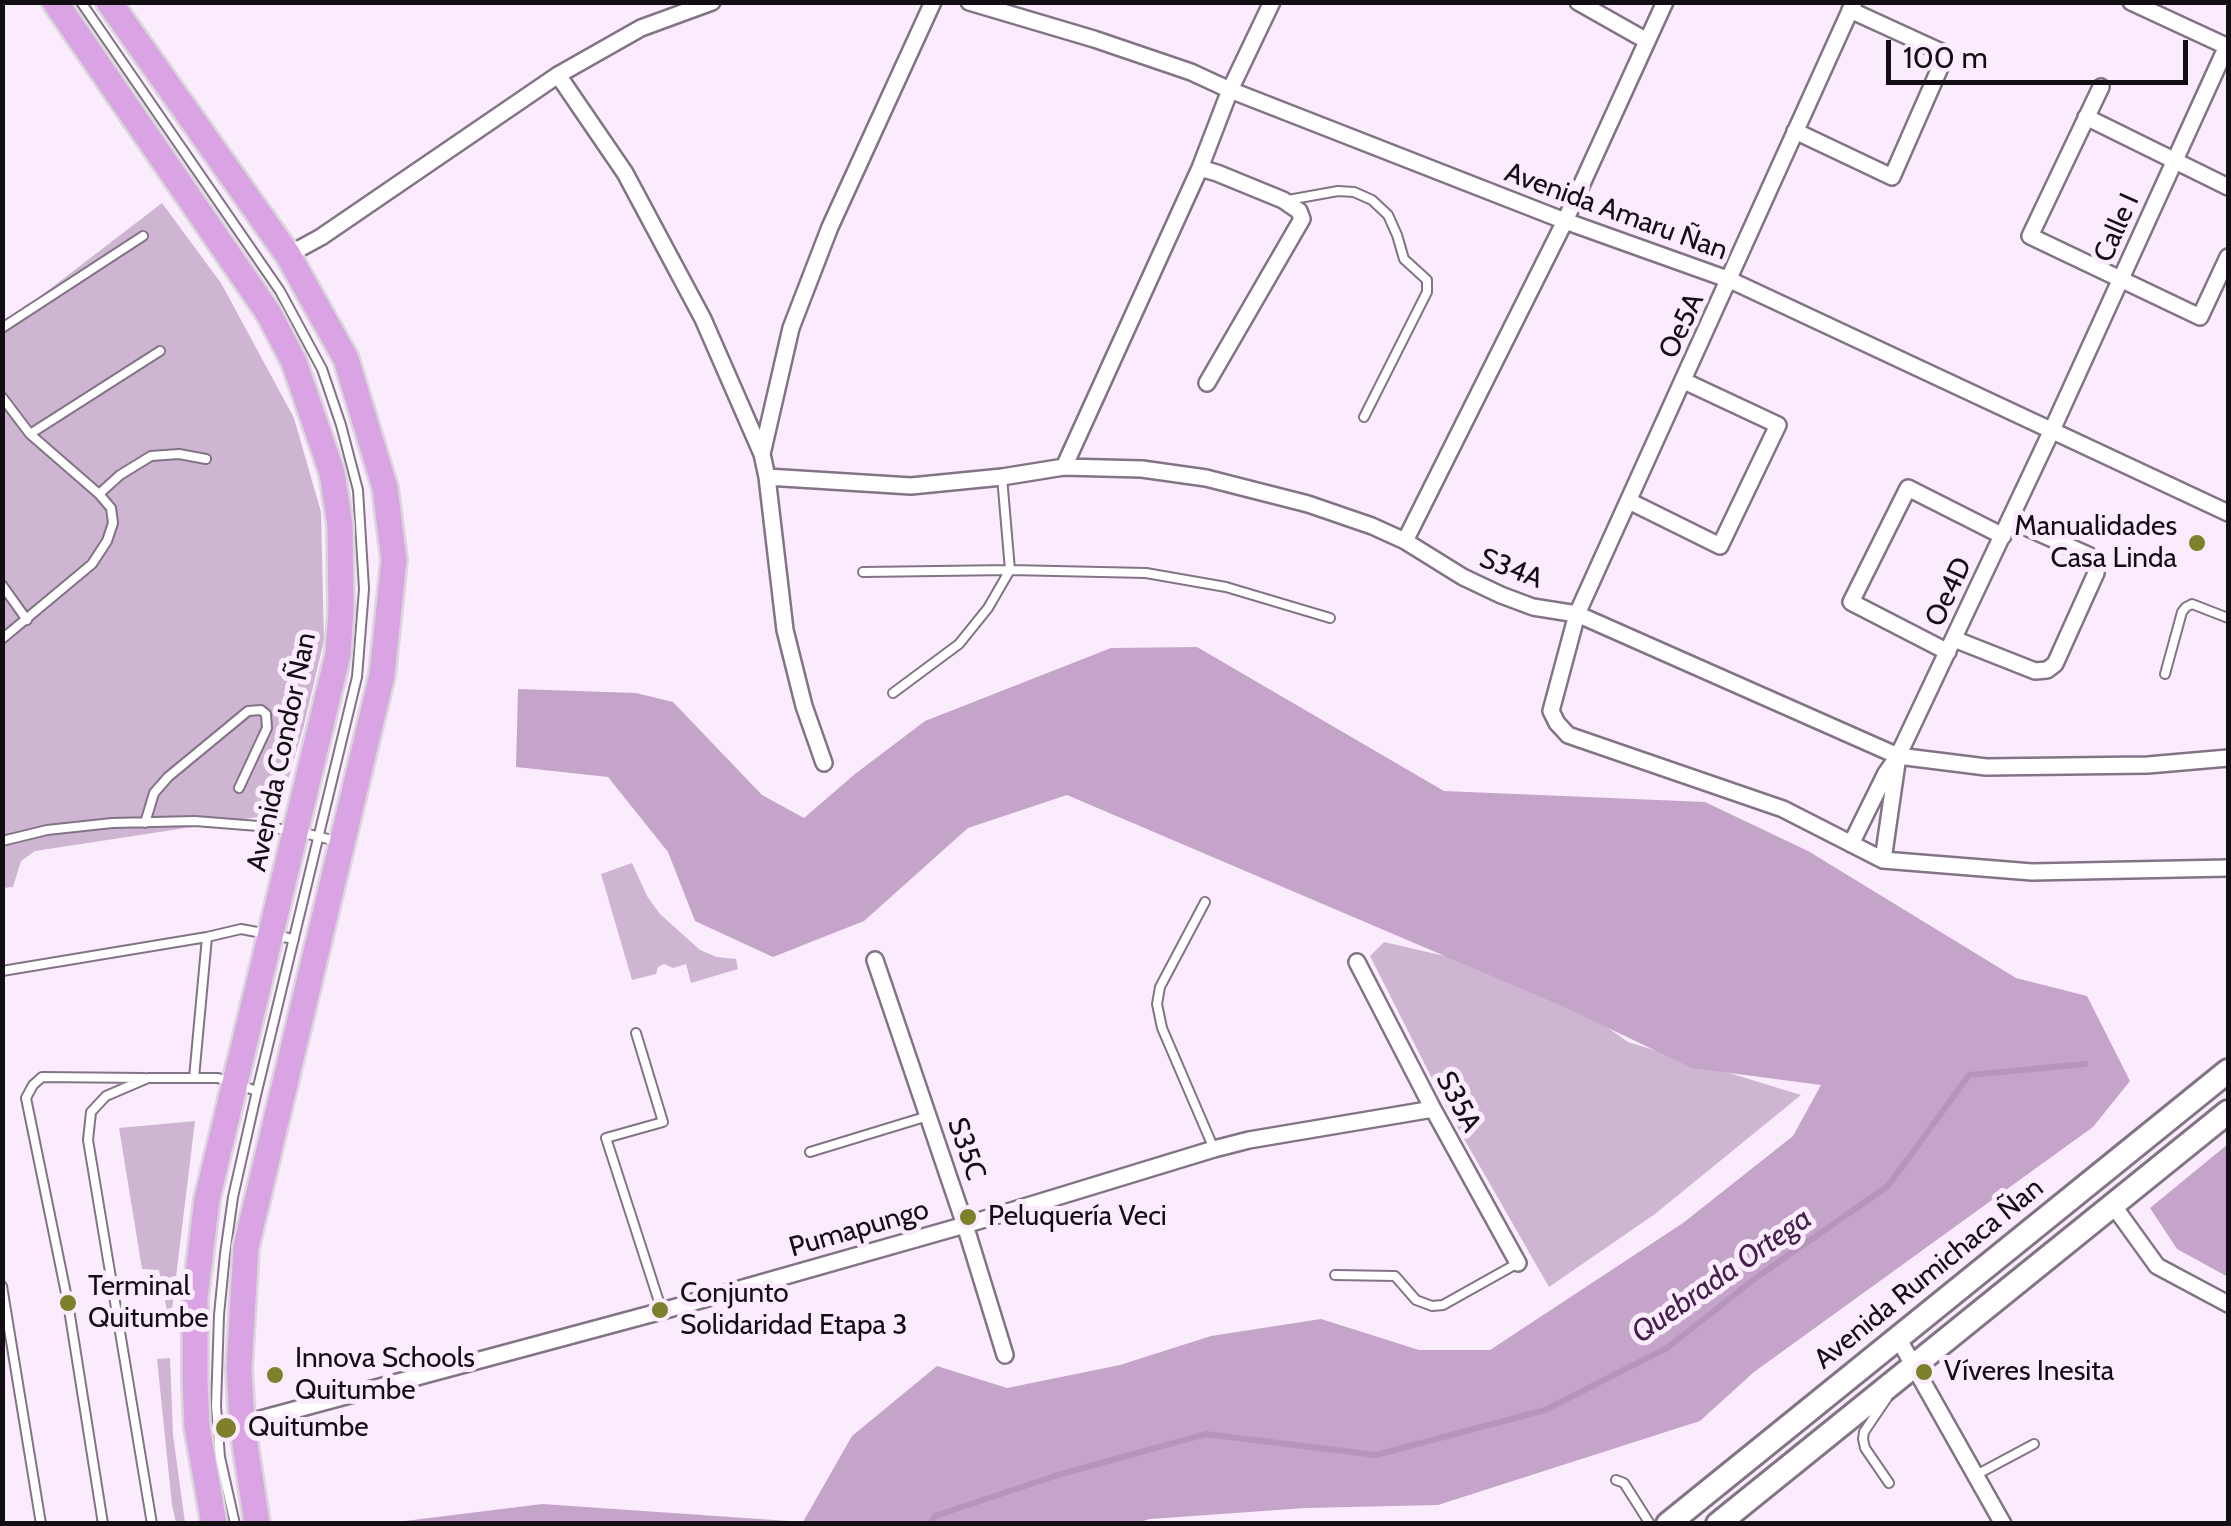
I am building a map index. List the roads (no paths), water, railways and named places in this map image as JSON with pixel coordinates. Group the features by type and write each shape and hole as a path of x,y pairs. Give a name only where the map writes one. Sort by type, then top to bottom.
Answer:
{"main road":[{"name":"Avenida Condor Ñan","path":"55,2 270,314 294,362 332,473 340,525 341,612 319,837 246,1247 239,1369 242,1424 257,1524"},
{"name":"Avenida Condor Ñan","path":"109,2 288,255 346,358 384,488 394,560 382,675 282,936 246,1088 207,1199 195,1298 197,1426 214,1524"},
{"name":"Avenida Rumichaca Ñan","path":"1668,1524 2228,1071"},
{"path":"1718,1524 2228,1112"}],"street":[{"path":"288,255 321,237 558,75 641,28 712,2"},
{"path":"762,454 790,328 852,178 933,2"},
{"name":"Avenida Amaru Ñan","path":"969,2 1192,72 1565,221 1730,280 2228,513"},
{"path":"1064,468 1272,2"},
{"path":"1578,2 1647,40"},
{"path":"1405,541 1565,221 1664,2"},
{"path":"2130,2 2228,47"},
{"path":"1795,131 1892,177 1946,54 1852,6"},
{"name":"Oe5A","path":"1851,844 1783,810 1568,734 1556,723 1551,711 1577,614 1852,6"},
{"name":"Calle I","path":"2052,430 2228,47"},
{"path":"558,75 634,189 703,320 762,454 785,630 804,706 824,763"},
{"path":"2101,86 2030,236 2200,317 2228,257"},
{"path":"2086,117 2228,187"},
{"path":"1200,168 1284,200 1302,219 1207,383"},
{"path":"1629,502 1720,546 1778,425 1684,382"},
{"name":"Oe4D","path":"1883,860 1898,756 2052,430"},
{"name":"S34A","path":"767,477 910,486 1064,468 1142,470 1206,478 1308,504 1405,541 1463,578 1500,595 1533,607 1577,614 1898,756 1986,767 2148,765 2228,758"},
{"path":"1908,488 2006,528 2088,555 2097,562 2096,573 2055,664 2047,670 2035,672 1951,646 1852,602 1908,488"},
{"path":"1898,756 1851,844 1883,860 2032,872 2228,868"},
{"name":"S35C","path":"875,960 965,1225 1004,1355"},
{"name":"S35A","path":"1357,962 1518,1263"},
{"name":"Pumapungo","path":"242,1424 965,1225 1214,1148 1433,1109"},
{"path":"2113,1205 2157,1266 2228,1304"},
{"path":"1898,1338 1906,1371 2003,1524"}],"lane":[{"path":"2,841 47,830 145,822 258,826 319,837 357,677 364,589 358,490 322,368 280,291 81,2"},
{"path":"1284,200 1338,191 1354,192 1372,200 1388,215 1404,259 1427,280 1427,292 1364,416"},
{"path":"2,328 143,236"},
{"path":"30,434 160,350"},
{"path":"2,397 30,434 99,494 111,508 114,523 92,564 2,639"},
{"path":"99,494 120,475 152,456 179,454 206,459"},
{"path":"893,693 959,644 988,608 1010,570 1002,477"},
{"path":"863,572 1010,570 1146,574 1226,587 1330,618"},
{"path":"2,586 26,620"},
{"path":"2165,674 2186,607 2192,604 2228,618"},
{"path":"145,822 154,792 168,777 248,710 261,710 266,714 268,728 239,788"},
{"path":"1205,902 1160,987 1158,1004 1162,1028 1214,1148"},
{"path":"2,972 241,929 282,936"},
{"path":"194,1078 207,937"},
{"path":"636,1032 663,1122 606,1138 662,1311"},
{"path":"102,1524 68,1302 26,1098 42,1078 218,1078 246,1088 219,1315 220,1457 235,1524"},
{"path":"148,1078 106,1096 91,1112 88,1140 152,1524"},
{"path":"810,1152 928,1116"},
{"path":"1335,1275 1394,1276 1416,1300 1432,1306 1444,1305 1518,1263"},
{"path":"2,1286 41,1524"},
{"path":"1889,1483 1862,1440 1906,1371"},
{"path":"1975,1475 2034,1444"},
{"path":"1616,1480 1624,1483 1650,1524"}],"waterway":[{"name":"Quebrada Ortega","path":"930,1524 935,1516 1061,1474 1206,1434 1376,1455 1545,1410 1667,1348 1757,1277 1888,1186 1969,1075 2085,1064"}],"place":[{"name":"Manualidades Casa Linda","path":"2197,543"},
{"name":"Peluquería Veci","path":"968,1217"},
{"name":"Terminal Quitumbe","path":"68,1303"},
{"name":"Conjunto Solidaridad Etapa 3","path":"660,1310"},
{"name":"Víveres Inesita","path":"1924,1372"},
{"name":"Innova Schools Quitumbe","path":"275,1375"},
{"name":"Quitumbe","path":"226,1428"}]}
